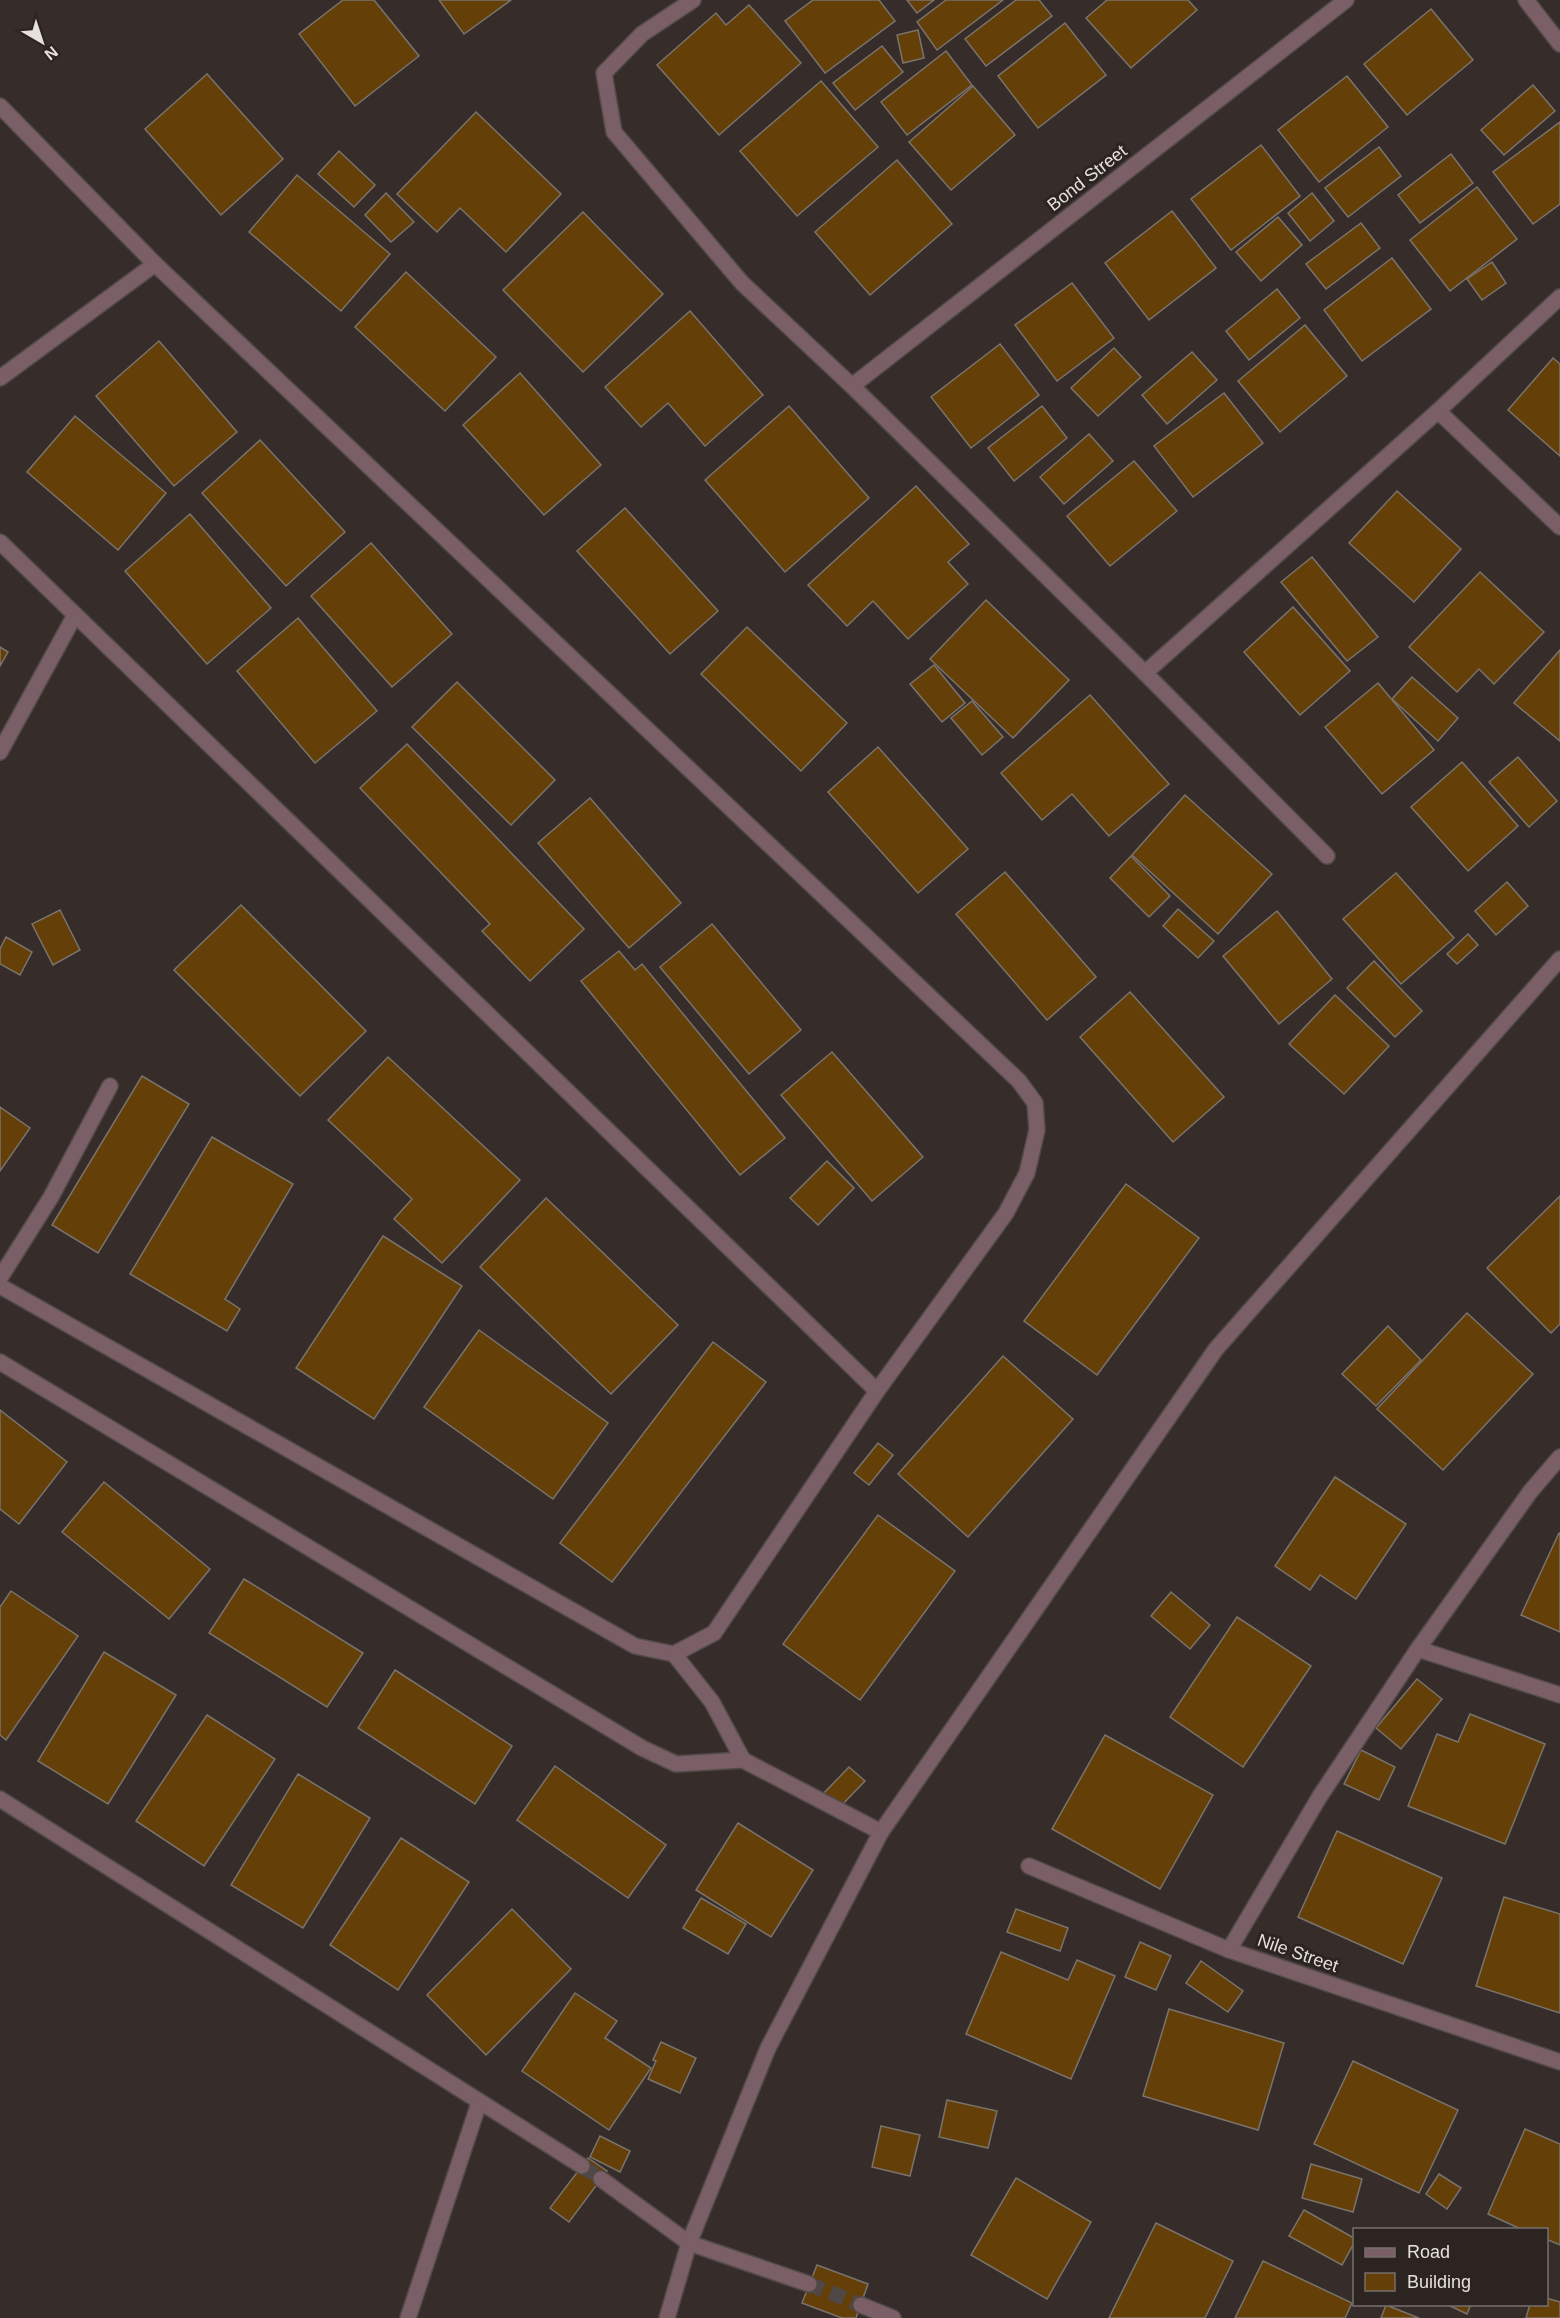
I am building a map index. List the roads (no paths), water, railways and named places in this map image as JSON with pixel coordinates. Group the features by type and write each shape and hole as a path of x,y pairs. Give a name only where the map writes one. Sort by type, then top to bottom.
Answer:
{"street":[{"path":"693,0 642,34 604,73 614,132 742,283 852,386 1145,673 1327,856"},
{"name":"Bond Street","path":"852,386 1346,0"},
{"path":"1526,0 1560,44"},
{"path":"0,106 155,264 1019,1081 1035,1103 1037,1130 1027,1173 1006,1213 877,1391 714,1633 674,1654 635,1646 0,1286"},
{"path":"0,378 155,264"},
{"path":"1145,673 1438,411 1560,297"},
{"path":"1438,411 1560,527"},
{"path":"0,542 877,1391"},
{"path":"0,752 75,615"},
{"path":"667,2318 689,2243 768,2048 881,1832 1216,1348 1560,959"},
{"path":"0,1278 51,1197 110,1086"},
{"path":"0,1362 642,1748 676,1764 743,1760 881,1832"},
{"path":"1229,1950 1320,1796 1418,1649 1530,1492 1560,1457"},
{"path":"1418,1649 1560,1695"},
{"path":"674,1654 712,1702 743,1760"},
{"path":"0,1799 582,2166"},
{"name":"Nile Street","path":"1029,1866 1229,1950 1560,2062"},
{"path":"408,2318 479,2103"},
{"path":"601,2179 689,2243 809,2284"},
{"path":"861,2305 893,2318"}],"tunnel":[{"path":"582,2166 601,2179"},
{"path":"809,2284 861,2305"}]}
